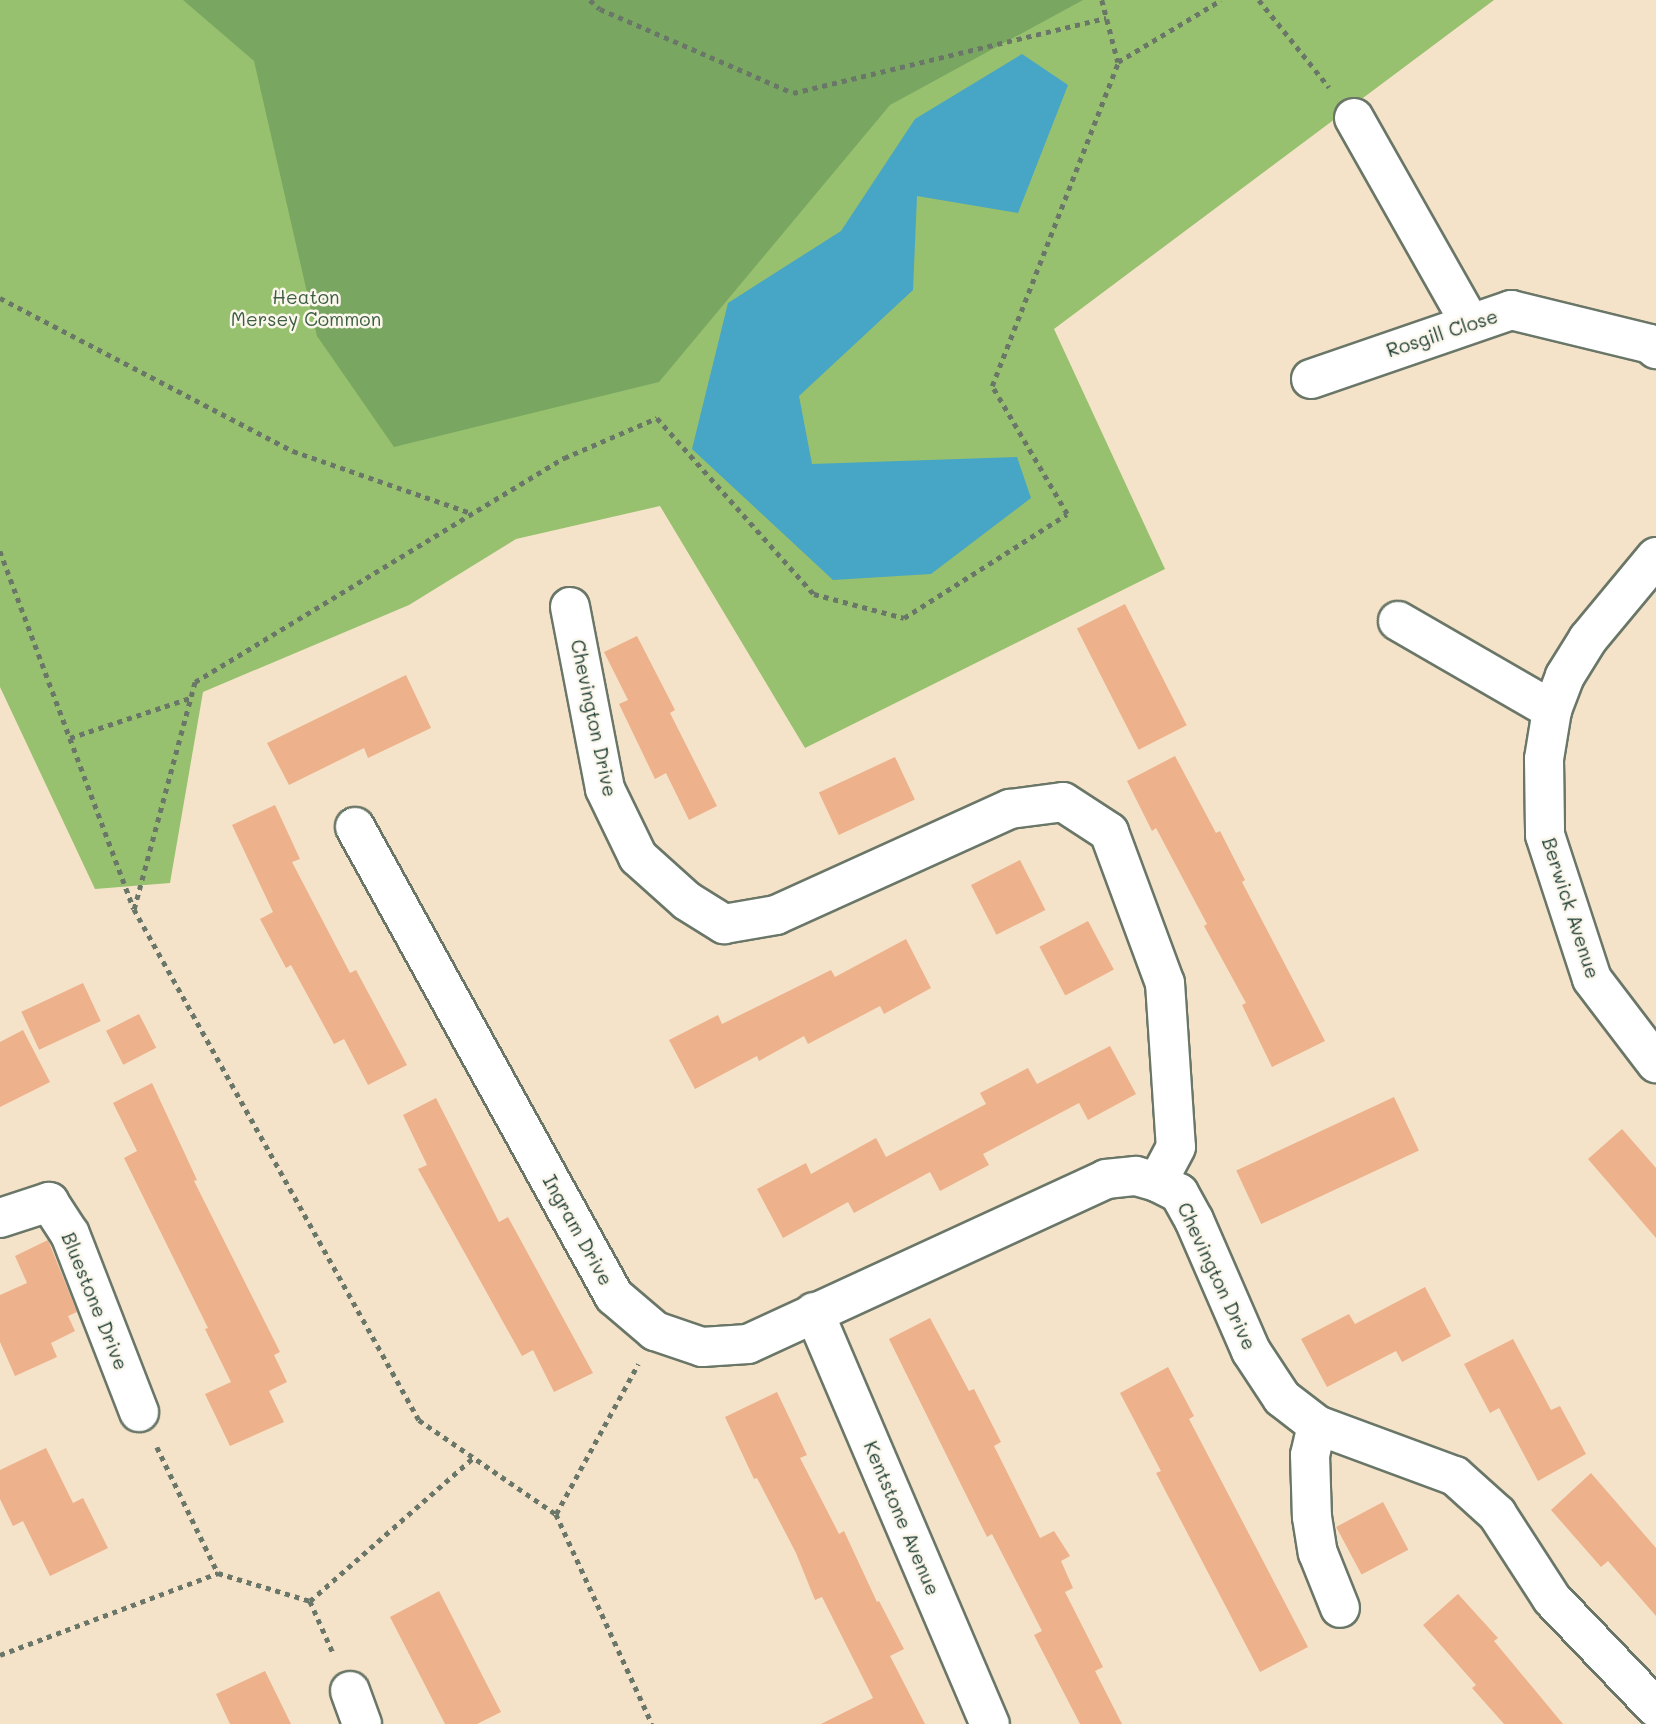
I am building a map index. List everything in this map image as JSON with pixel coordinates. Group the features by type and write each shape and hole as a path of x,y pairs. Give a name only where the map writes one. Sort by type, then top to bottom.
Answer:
{"street":[{"path":"1354,118 1471,323"},
{"name":"Rosgill Close","path":"1311,379 1511,310 1650,344 1656,349"},
{"name":"Berwick Avenue","path":"1656,557 1588,639 1565,676 1552,710 1544,760 1545,835 1592,979 1656,1063"},
{"name":"Chevington Drive","path":"570,607 605,789 638,857 687,901 724,924 776,915 1010,809 1063,802 1109,832 1166,983 1176,1147 1157,1182 1179,1193 1251,1351 1282,1398 1317,1425 1455,1476 1497,1514 1552,1599 1656,1708"},
{"path":"1398,621 1552,710"},
{"name":"Ingram Drive","path":"355,827 614,1296 655,1331 702,1347 748,1344 1106,1180 1136,1176 1157,1182"},
{"name":"Bluestone Drive","path":"0,1218 49,1202 70,1234 139,1412"},
{"name":"Kentstone Avenue","path":"814,1312 990,1724"},
{"path":"1317,1425 1310,1455 1312,1517 1318,1553 1340,1608"}],"path":[{"path":"590,0 600,9 793,93 1106,18"},
{"path":"134,909 195,682 564,458 657,418 814,594 904,618 1067,514 992,386 1118,62 1102,0"},
{"path":"1118,62 1221,0"},
{"path":"0,298 293,451 472,513"},
{"path":"0,551 134,909 419,1420 556,1514 652,1724"},
{"path":"70,738 191,698"},
{"path":"556,1514 655,1331"},
{"path":"139,1412 218,1573"},
{"path":"310,1601 474,1457"},
{"path":"0,1655 218,1573 310,1601 356,1707"}],"green space":[{"name":"Heaton Mersey Common","path":"0,0 1494,0 1054,329 1165,569 805,748 660,506 516,539 409,605 203,692 170,883 95,889 0,687"},
{"path":"183,0 1083,0 890,105 659,382 394,447 317,336 254,61"}],"water":[{"path":"1022,54 1068,85 1018,213 917,196 913,290 799,396 812,464 1017,457 1031,498 931,574 833,580 692,449 728,303 841,231 915,119"}],"building":[{"path":"1125,604 1187,725 1139,750 1077,629"},
{"path":"637,636 675,710 670,713 717,806 689,820 666,773 655,779 619,704 628,700 604,652"},
{"path":"406,675 431,728 368,758 364,748 289,785 267,743"},
{"path":"1175,756 1216,833 1220,831 1245,880 1242,882 1325,1041 1272,1067 1242,1005 1246,1003 1204,926 1207,924 1156,828 1152,831 1127,781"},
{"path":"895,757 915,800 839,835 819,792"},
{"path":"275,805 300,859 292,862 350,973 356,970 407,1065 368,1085 344,1039 334,1044 291,965 286,968 260,919 273,912 232,825"},
{"path":"1020,860 1045,910 996,935 971,885"},
{"path":"1088,921 1114,970 1065,995 1039,947"},
{"path":"906,939 931,988 884,1014 880,1006 808,1044 804,1036 759,1061 757,1056 695,1089 669,1040 718,1015 722,1024 831,970 835,977"},
{"path":"83,983 101,1021 39,1050 21,1012"},
{"path":"139,1014 156,1048 123,1065 106,1031"},
{"path":"23,1030 50,1082 0,1107 0,1042"},
{"path":"1110,1046 1136,1094 1088,1120 1079,1103 983,1154 989,1165 940,1191 930,1172 854,1213 848,1202 783,1238 757,1189 806,1163 811,1174 876,1138 886,1157 986,1104 980,1093 1028,1068 1037,1084"},
{"path":"152,1083 197,1180 194,1181 280,1352 274,1355 287,1382 269,1391 284,1422 230,1446 205,1394 231,1382 205,1329 208,1328 124,1158 137,1151 113,1103"},
{"path":"1394,1097 1419,1150 1261,1224 1236,1171"},
{"path":"436,1098 499,1222 508,1217 593,1373 554,1392 533,1350 522,1356 418,1169 427,1165 403,1115"},
{"path":"1622,1129 1656,1168 1656,1238 1588,1159"},
{"path":"48,1240 77,1312 68,1316 75,1331 51,1343 57,1357 15,1376 0,1342 0,1295 27,1283 15,1256"},
{"path":"1425,1287 1451,1336 1402,1362 1396,1351 1327,1387 1301,1339 1349,1314 1355,1324"},
{"path":"930,1318 969,1391 974,1389 1001,1442 994,1446 1040,1538 1054,1531 1070,1556 1061,1561 1073,1588 1065,1592 1103,1667 1095,1671 1122,1724 1080,1724 1034,1635 1042,1631 992,1534 987,1537 889,1339"},
{"path":"1513,1339 1551,1410 1560,1406 1586,1454 1538,1481 1499,1408 1490,1413 1464,1364"},
{"path":"1168,1367 1194,1416 1189,1419 1308,1647 1260,1672 1156,1473 1161,1471 1120,1393"},
{"path":"777,1392 807,1455 800,1458 839,1534 844,1531 877,1602 879,1601 904,1649 890,1656 925,1724 821,1724 873,1698 822,1597 815,1600 796,1553 757,1478 754,1479 725,1417"},
{"path":"46,1448 73,1503 83,1498 108,1548 50,1576 23,1521 13,1526 0,1499 0,1470"},
{"path":"1591,1473 1656,1548 1656,1616 1608,1561 1601,1567 1551,1510"},
{"path":"1383,1502 1408,1550 1362,1575 1336,1527"},
{"path":"439,1591 501,1712 477,1724 445,1724 390,1617"},
{"path":"1458,1594 1498,1638 1494,1641 1563,1724 1504,1724 1472,1688 1476,1685 1423,1625"},
{"path":"265,1671 291,1724 230,1724 216,1694"}]}
